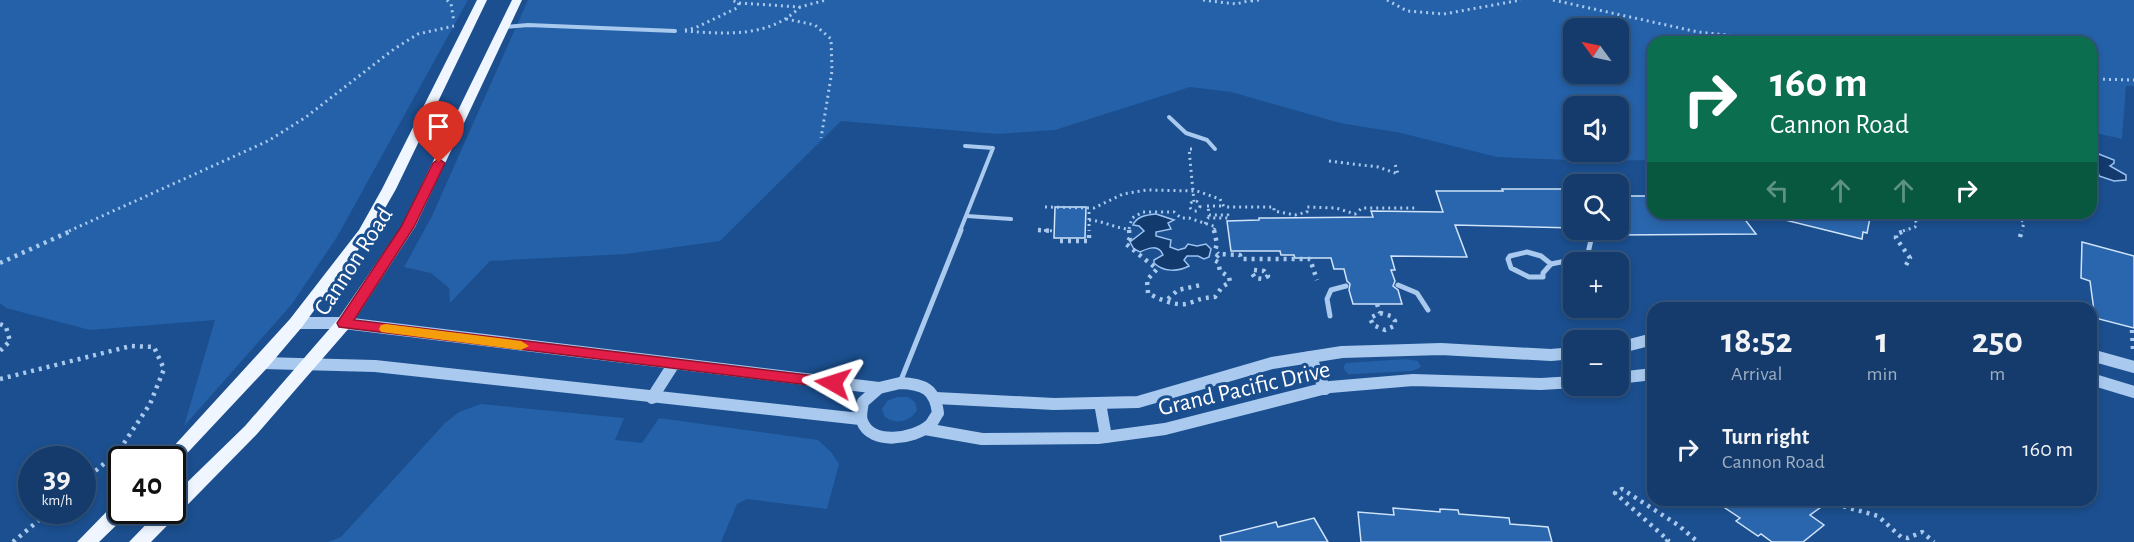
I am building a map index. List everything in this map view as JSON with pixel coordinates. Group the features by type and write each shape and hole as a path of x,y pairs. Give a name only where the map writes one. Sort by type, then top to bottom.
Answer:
{"main road":[{"name":"Cannon Road","path":"183,446 262,363 296,323 365,231 389,189 482,0"},
{"name":"Cannon Road","path":"186,495 251,430 344,323 408,227 517,0"},
{"path":"87,542 108,522"},
{"name":"Cannon Road","path":"140,542 157,524"}],"street":[{"path":"296,323 344,323 879,388 900,383 922,386 936,398 937,414 925,429 906,437 885,437 870,431 860,419 860,410 863,402 879,388"},
{"path":"1629,345 1647,341"},
{"name":"Grand Pacific Drive","path":"936,398 1054,404 1138,402 1272,363 1342,352 1441,349 1551,355 1563,353"},
{"path":"1310,357 1325,388"},
{"path":"2097,357 2134,367"},
{"path":"262,363 375,366 860,419"},
{"path":"652,398 673,364"},
{"path":"1629,377 1647,375"},
{"name":"Grand Pacific Drive","path":"925,429 982,439 1106,437 1165,429 1325,388 1413,380 1563,383"},
{"path":"2097,381 2134,392"},
{"path":"1100,403 1106,437"}],"lane":[{"path":"504,27 528,25 675,31"},
{"path":"1169,117 1186,133 1208,140 1215,149"},
{"path":"900,383 993,148 965,146"},
{"path":"967,216 1011,219"},
{"path":"1551,264 1542,256 1527,252 1514,253 1508,259 1508,264 1515,272 1537,278 1543,277 1543,273 1551,264 1587,255 1592,248 1592,240"},
{"path":"1398,285 1415,290 1423,296 1428,310"},
{"path":"1330,316 1327,298 1331,290 1346,286"}],"path":[{"path":"447,0 454,16 454,26"},
{"path":"732,0 739,3 800,7 826,0"},
{"path":"1203,0 1220,4 1260,0"},
{"path":"1386,0 1407,11 1444,14 1521,0"},
{"path":"1553,0 1698,32 1737,36"},
{"path":"675,31 695,28 712,21 737,8 739,3"},
{"path":"675,31 718,33 749,31 786,20 800,7"},
{"path":"786,20 815,25 831,39 832,71 821,138"},
{"path":"0,263 268,141 306,117 394,49 418,34 470,23"},
{"path":"2097,79 2134,80"},
{"path":"1194,202 1189,149 1199,149"},
{"path":"1329,161 1377,167 1398,174 1395,164"},
{"path":"1045,207 1094,208 1114,197 1135,191 1193,191 1214,195 1224,206"},
{"path":"1194,202 1202,206 1274,207 1274,211 1295,215 1307,212 1307,207 1336,208 1340,212 1355,214 1362,208 1416,208"},
{"path":"1193,210 1189,205 1194,202"},
{"path":"1193,210 1200,209 1202,206"},
{"path":"1205,224 1208,218 1229,218 1228,215 1209,214 1208,206"},
{"path":"1189,218 1193,210"},
{"path":"1060,241 1089,241 1089,212"},
{"path":"1219,254 1214,260 1220,265 1220,271 1231,280 1222,287 1219,295 1202,297 1181,305 1168,299 1156,298 1148,293 1147,280 1157,269 1150,261 1129,249 1126,244 1130,238 1131,218 1143,212 1174,212 1177,217 1189,218 1216,227 1213,232 1217,244 1215,250 1219,254 1240,255 1241,260 1310,259 1317,280"},
{"path":"1906,265 1910,258 1908,253 1895,238 1896,234 1915,227 1917,223 1914,219"},
{"path":"2020,219 2024,222 2020,237"},
{"path":"1089,220 1104,220 1116,228 1129,230"},
{"path":"1038,230 1054,231"},
{"path":"1258,259 1259,269"},
{"path":"1168,299 1172,292 1201,285"},
{"path":"1377,304 1380,313"},
{"path":"1380,313 1391,316 1395,321 1394,326 1385,330 1373,326 1370,318 1380,313"},
{"path":"0,324 6,327 10,341 0,351"},
{"path":"2132,330 2134,361"},
{"path":"0,379 131,346 154,347 164,369 150,404 118,452 96,470"},
{"path":"1647,505 1622,489 1615,493 1668,540 1666,542"},
{"path":"1648,506 1678,525 1698,542"},
{"path":"1839,506 1874,514 1883,519 1899,537 1904,539 1922,532 1934,542"},
{"path":"13,542 34,524"}],"shaded area":[{"path":"0,0 468,0 337,237 292,304 184,426 215,320 90,330 6,308 0,303"},
{"path":"528,0 2134,0 2134,86 2126,86 2122,139 2097,133 2097,36 1647,36 1647,160 1629,160 1629,96 1563,96 1563,160 1497,157 1401,133 1340,123 1231,92 1190,87 1055,130 998,134 841,121 720,241 626,254 490,261 450,303 449,288 431,273 404,267 432,216"},
{"path":"2097,153 2114,160 2110,166 2126,175 2126,180 2114,181 2099,176"},
{"path":"1156,214 1174,220 1168,223 1171,229 1156,232 1156,236 1171,240 1170,247 1178,250 1185,248 1188,244 1197,246 1206,244 1211,249 1209,257 1204,259 1198,256 1187,256 1184,260 1189,266 1171,270 1154,263 1154,260 1163,255 1159,249 1150,248 1140,252 1134,249 1130,242 1144,231 1139,226 1133,225 1143,216"},
{"path":"1406,359 1418,361 1421,367 1412,371 1353,374 1348,374 1343,368 1346,363"},
{"path":"897,397 908,397 915,402 917,410 907,420 894,421 885,417 882,409 887,401"},
{"path":"481,404 624,418 615,440 642,443 659,418 818,440 831,452 839,464 827,509 747,499 737,504 721,542 328,542 341,537 445,423 459,412"}],"building":[{"path":"1502,189 1563,189 1563,228 1455,225 1467,257 1391,256 1395,270 1391,270 1395,281 1393,286 1398,290 1402,304 1353,304 1349,290 1350,284 1344,269 1334,269 1331,258 1295,258 1294,255 1281,255 1280,251 1231,251 1227,221 1259,220 1259,218 1373,217 1371,211 1443,212 1436,191 1503,191"},
{"path":"1629,196 1647,196 1647,219 1745,219 1756,234 1629,235"},
{"path":"1055,207 1086,207 1085,238 1054,238"},
{"path":"1781,219 1870,219 1867,233 1863,232 1862,239"},
{"path":"2082,242 2134,256 2134,328 2097,319 2097,302 2093,302 2090,281 2081,278"},
{"path":"1722,506 1823,506 1810,515 1824,525 1803,542 1772,542 1761,534 1758,536 1736,521 1740,518"},
{"path":"1393,508 1440,512 1440,509 1458,510 1459,514 1509,518 1510,524 1548,527 1552,542 1361,542 1358,512 1394,515"},
{"path":"1314,518 1328,542 1221,542 1220,536 1276,522 1278,527"}],"slow traffic":[{"path":"386,329 521,346"}],"route":[{"path":"439,163 408,227 344,323 833,383"}]}
